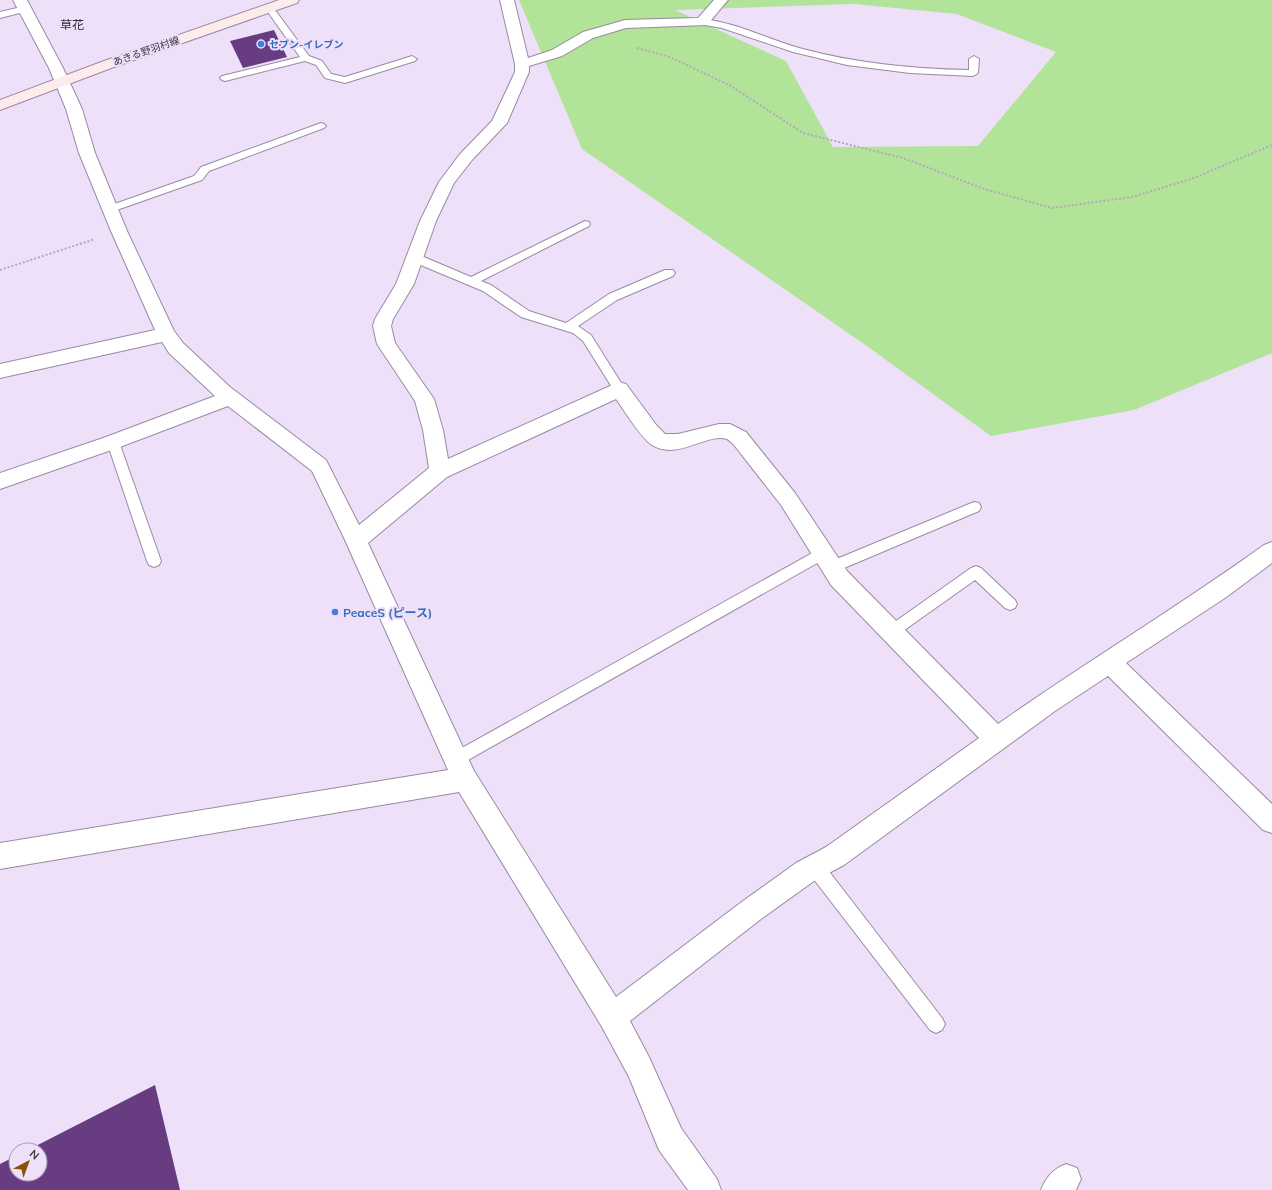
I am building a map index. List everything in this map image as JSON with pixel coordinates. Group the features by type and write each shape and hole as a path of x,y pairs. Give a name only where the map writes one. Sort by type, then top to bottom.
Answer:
{"main road":[{"name":"あきる野羽村線","path":"0,105 292,0"}],"street":[{"path":"440,471 433,430 424,398 386,344 382,326 384,319 405,284 437,201 452,175 466,157 499,123 522,72 522,64 507,0"},
{"path":"522,64 540,60 557,53 588,35 625,24 702,22 722,0"},
{"path":"23,4 74,109 87,153 119,231 166,334 176,348 231,397 319,466 356,540 460,769 612,1018 639,1067 670,1139 706,1190"},
{"path":"0,371 166,334"},
{"path":"356,540 440,471 618,389 650,431 656,438 662,441 681,440 714,432 728,431 736,435 745,443 788,499 839,578 997,739"},
{"path":"0,481 113,442 231,397"},
{"path":"612,1018 752,910 815,867 835,856 997,739 1109,662 1217,591 1272,551"},
{"path":"1109,662 1272,821"},
{"path":"0,856 460,769"}],"lane":[{"path":"0,15 23,4"},
{"path":"269,8 306,58 319,63 328,76 345,80 412,59"},
{"path":"702,22 716,23 763,40 816,55 870,65 948,73 973,73 974,59"},
{"path":"225,78 306,58"},
{"path":"110,209 198,178 205,169 320,126"},
{"path":"472,281 585,224"},
{"path":"415,258 487,288 525,314 577,330 587,338 618,389"},
{"path":"568,327 613,298 669,273"},
{"path":"113,442 154,561"},
{"path":"460,769 827,560 974,506"},
{"path":"891,632 976,572 1010,604"},
{"path":"815,867 936,1024"}],"path":[{"path":"588,35 670,57 732,86 803,133 903,158 984,189 1052,208 1132,197 1194,178 1272,145"},
{"path":"0,270 119,231"}],"green space":[{"path":"519,0 1272,0 1272,353 1134,410 991,436 864,344 582,149","holes":["854,4 957,14 1056,52 978,146 833,147 786,61 675,10"]}],"building":[{"path":"274,30 287,57 243,68 230,41"},
{"path":"155,1085 180,1190 0,1190 0,1164 8,1160 8,1182 48,1182 48,1142 44,1142"}],"place":[{"name":"セブン-イレブン","path":"261,44"},
{"name":"PeaceS (ピース)","path":"335,612"}],"district":[{"name":"草花","path":"72,24"}]}
